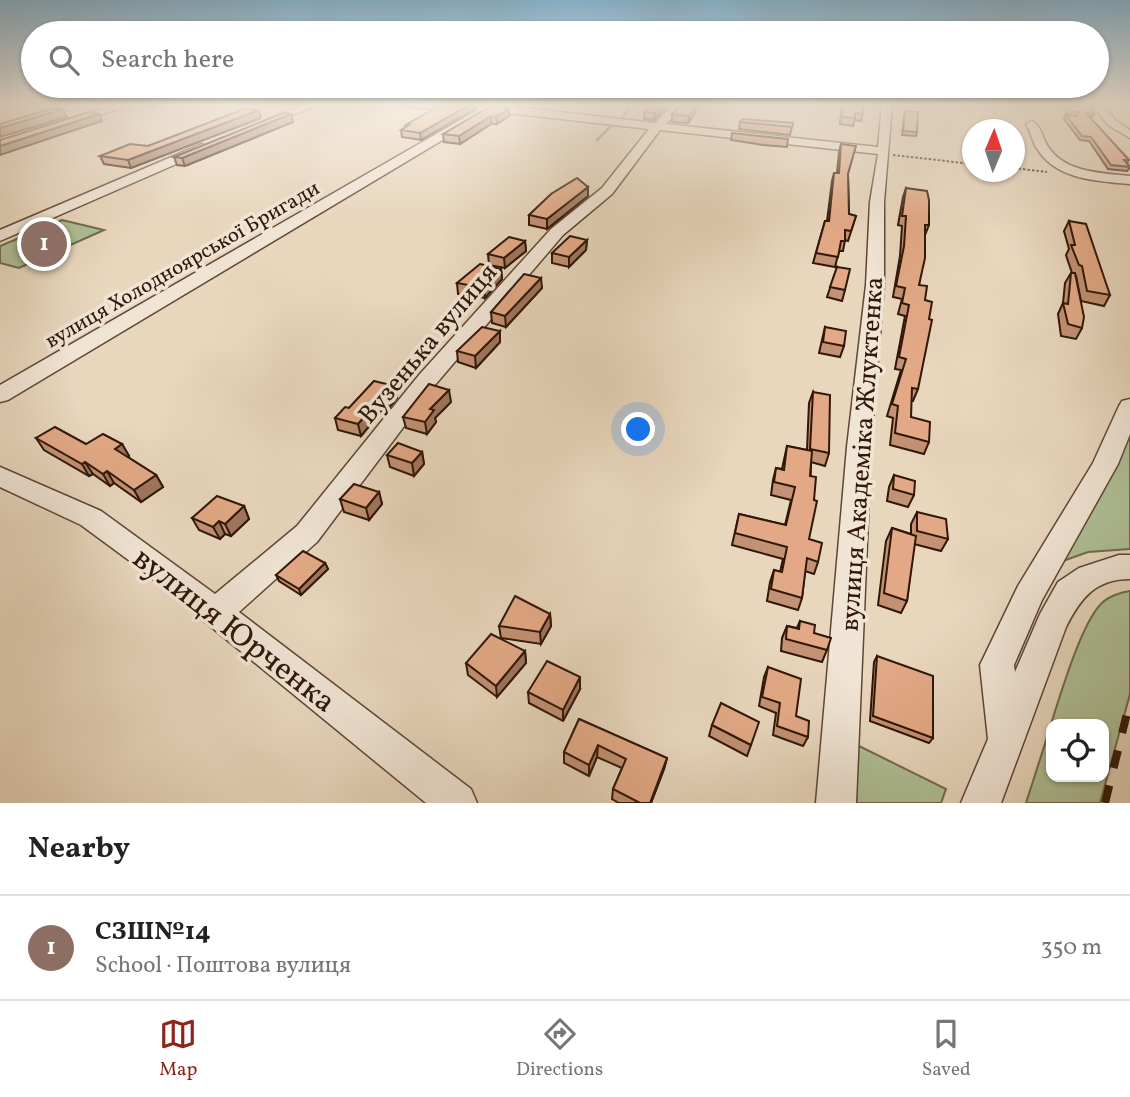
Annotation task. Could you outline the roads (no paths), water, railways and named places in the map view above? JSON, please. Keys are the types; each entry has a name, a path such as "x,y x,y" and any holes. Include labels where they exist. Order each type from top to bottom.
{"street":[{"path":"0,236 72,206 93,193 215,142"},
{"name":"вулиця Холодноярської Бригади","path":"0,395 430,142"},
{"name":"Вузенька вулиця","path":"215,613 307,534 427,380 557,232 607,191 645,142"},
{"path":"796,142 884,153"},
{"name":"вулиця Академіка Жлуктенка","path":"836,803 859,447 875,285 877,202 885,142"},
{"path":"1040,142 1043,150 1079,175 1130,180"},
{"path":"1006,739 997,665 1028,595 1105,464 1130,406"},
{"name":"вулиця Юрченка","path":"0,476 90,518 457,803"},
{"path":"981,803 1051,624 1069,591 1090,576 1119,567 1130,567"}],"railway":[{"path":"1105,803 1130,701"}],"place":[{"name":"СЗШ№14","path":"44,244"}]}
